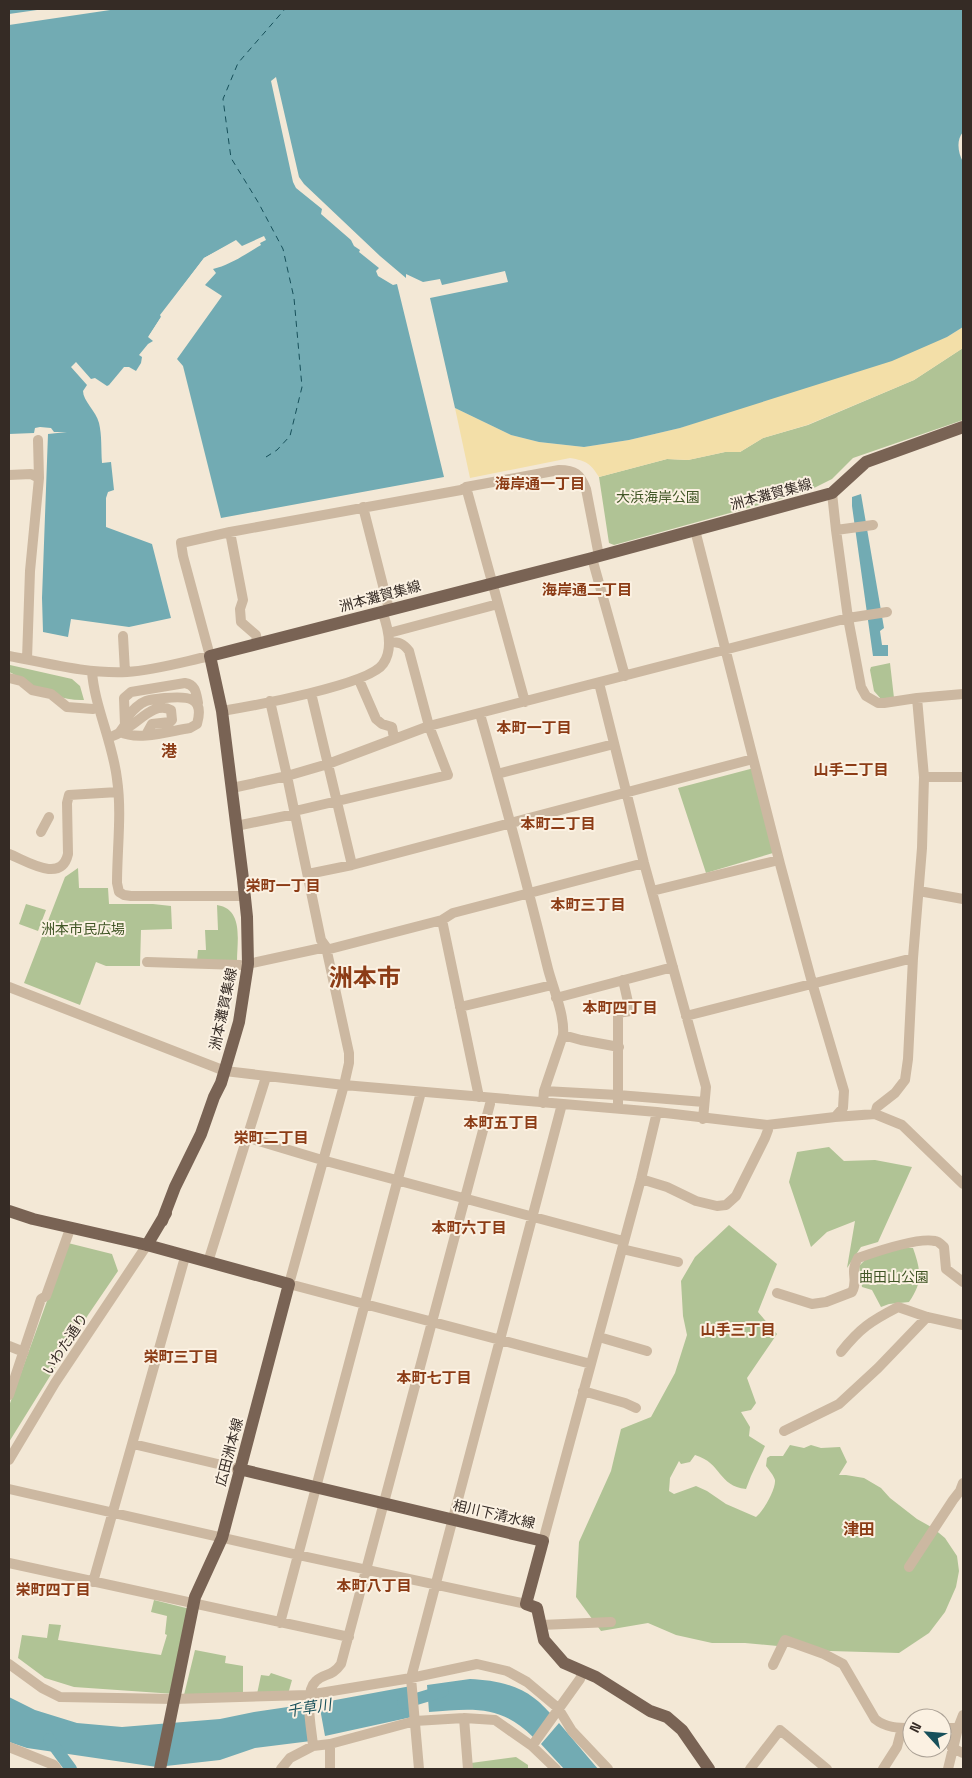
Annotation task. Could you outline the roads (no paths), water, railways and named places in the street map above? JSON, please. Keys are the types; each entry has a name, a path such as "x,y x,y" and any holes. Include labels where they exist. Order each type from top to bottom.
{"main road":[{"name":"洲本灘賀集線","path":"147,1246 162,1221 175,1187 201,1134 223,1077 242,1006 245,896 222,711 210,656 595,557 832,493 866,462 963,427"},
{"path":"9,1211 70,1229 147,1246 289,1284"},
{"name":"広田洲本線","path":"160,1769 193,1604 222,1538 289,1284"},
{"name":"相川下清水線","path":"239,1469 543,1541 526,1604"},
{"path":"526,1604 537,1608 544,1640 564,1663 596,1677 650,1711 667,1717 682,1730 709,1769"}],"street":[{"path":"27,659 30,571 39,478 38,440"},
{"path":"9,656 92,671 124,672 146,670 210,656 181,543 230,532 461,490 466,487 559,470 570,470 577,473 586,489 595,544 595,557 625,676"},
{"path":"9,475 31,474 39,478"},
{"path":"466,487 525,702"},
{"path":"832,493 848,618 860,687 866,696 878,703 963,694"},
{"path":"222,711 359,680 379,669 383,664 386,659 389,637 386,610 363,507"},
{"path":"836,530 872,524"},
{"path":"695,530 779,860 812,984 844,1091 844,1108 836,1116"},
{"path":"230,532 243,600 240,609 241,622 256,635 257,643"},
{"path":"389,637 498,604"},
{"path":"232,788 287,776 328,764 429,726 848,618 887,612"},
{"path":"123,636 124,672"},
{"path":"236,826 448,775 429,726 409,652 404,645 389,637"},
{"path":"92,671 93,682 118,779 118,889 122,894 131,896 245,896"},
{"path":"9,678 21,682 32,690 51,694 67,707 93,708"},
{"path":"359,680 376,719 382,724 392,727 394,738"},
{"path":"186,683 191,684 195,688 199,718 197,724 190,728 146,735 128,736 124,730 124,698 130,692 186,683"},
{"path":"599,683 644,863 706,1087 702,1119"},
{"path":"311,692 352,865"},
{"path":"124,730 128,716 137,706 147,701 188,697 198,703"},
{"path":"875,1114 877,1107 895,1093 905,1080 908,1058 913,958 919,891 924,776 917,698"},
{"path":"270,701 321,940 326,948 349,1053 349,1063 344,1085 289,1284 591,1364"},
{"path":"108,737 115,736 136,723 149,710 167,708 171,710 172,720 170,722 152,724 146,735"},
{"path":"480,714 530,893 564,1027 544,1091 543,1102"},
{"path":"497,774 614,744"},
{"path":"308,874 352,865 753,759"},
{"path":"924,776 963,777"},
{"path":"9,854 47,870 60,868 66,862 68,854 67,803 69,795 118,792"},
{"path":"41,832 49,817"},
{"path":"652,890 779,860"},
{"path":"147,962 244,964 326,948 442,920 453,913 644,863"},
{"path":"919,891 963,899"},
{"path":"442,920 479,1097"},
{"path":"686,1016 913,958"},
{"path":"556,998 673,967"},
{"path":"618,1099 618,1013 630,1011 623,980"},
{"path":"460,1007 552,985"},
{"path":"9,987 223,1077 266,1077 657,1112 702,1119 767,1125 836,1116 875,1114 902,1125 963,1184"},
{"path":"563,1035 619,1047"},
{"path":"208,1262 266,1077"},
{"path":"544,1091 618,1099 704,1102"},
{"path":"280,1623 421,1092"},
{"path":"313,1746 308,1695 317,1680 336,1671 341,1664 490,1104"},
{"path":"419,1769 411,1678 562,1104"},
{"path":"543,1541 641,1179 657,1112"},
{"path":"641,1179 667,1186 696,1201 717,1206 726,1205 736,1196 765,1138 768,1130 767,1125"},
{"path":"246,1138 532,1216 678,1262"},
{"path":"9,1395 41,1299 46,1296 70,1229"},
{"path":"777,1293 812,1304 826,1302 852,1292 855,1287 853,1267 858,1258 894,1246 925,1241 936,1241 944,1247 946,1269 963,1282"},
{"name":"いわた通り","path":"9,1460 55,1384 147,1246"},
{"path":"93,1582 185,1256"},
{"path":"841,1352 854,1335 872,1320 898,1307 928,1317 962,1320"},
{"path":"784,1431 839,1404 878,1368 928,1317"},
{"path":"599,1337 647,1351"},
{"path":"9,1346 24,1352"},
{"path":"583,1392 625,1403 636,1408"},
{"path":"133,1444 239,1469"},
{"path":"909,1567 952,1500 960,1491 963,1483"},
{"path":"9,1489 298,1556 526,1604"},
{"path":"9,1563 349,1637"},
{"path":"541,1625 611,1622"},
{"path":"773,1665 785,1640 824,1654 844,1665 875,1719 889,1727 902,1728"},
{"path":"9,1664 42,1688 60,1696 174,1699 308,1695 411,1678 477,1664 507,1671 527,1682 558,1708 572,1731 608,1769"},
{"path":"532,1746 580,1679 583,1672"},
{"path":"464,1718 468,1769"},
{"path":"281,1769 290,1758 313,1746 330,1744 415,1721 464,1718 495,1720 532,1746 556,1769"},
{"path":"961,1723 952,1748 963,1753"},
{"path":"750,1769 780,1730 827,1769"},
{"path":"883,1769 902,1738"},
{"path":"330,1744 330,1769"},
{"path":"9,1747 54,1765 57,1769"}],"water":[{"path":"9,9 963,9 963,132 959,139 958,147 963,162 963,327 947,337 892,361 680,428 629,440 584,447 539,442 511,435 455,408 430,298 508,282 505,271 442,285 440,279 423,282 406,274 406,278 380,256 304,184 299,177 276,77 271,81 293,182 296,188 322,209 321,214 351,240 354,246 360,250 359,252 379,268 376,271 378,276 393,285 397,284 444,477 221,518 183,366 177,359 222,296 205,285 216,273 213,269 238,259 266,240 264,236 242,246 236,240 204,258 160,315 161,317 148,337 153,341 139,355 142,357 141,363 136,371 129,367 124,367 107,386 95,378 91,379 76,362 71,367 87,385 83,391 99,423 102,463 111,462 114,490 108,492 106,498 106,527 152,544 171,618 129,627 71,619 68,637 43,632 42,598 48,434 67,432 54,432 51,428 40,427 35,428 34,433 9,434"},
{"path":"861,494 884,628 880,631 882,645 888,645 888,656 873,656 852,506 852,497"},
{"path":"470,1679 487,1680 520,1689 551,1714 533,1737 521,1726 509,1719 485,1711 429,1712 427,1685"},
{"path":"411,1686 412,1717 325,1736 319,1703"},
{"path":"9,1697 35,1710 77,1723 122,1727 220,1719 308,1704 311,1741 255,1748 220,1760 157,1767 27,1748 9,1742"},
{"path":"559,1723 598,1769 564,1769 541,1744"}],"waterway":[{"name":"千草川","path":"403,1703 443,1691"},
{"path":"49,1739 71,1769"}],"district":[{"name":"海岸通一丁目","path":"540,484"},
{"name":"海岸通二丁目","path":"587,590"},
{"name":"本町一丁目","path":"534,728"},
{"name":"港","path":"169,751"},
{"name":"山手二丁目","path":"851,770"},
{"name":"本町二丁目","path":"558,824"},
{"name":"栄町一丁目","path":"283,886"},
{"name":"本町三丁目","path":"588,905"},
{"name":"洲本市","path":"365,978"},
{"name":"本町四丁目","path":"620,1008"},
{"name":"本町五丁目","path":"501,1123"},
{"name":"栄町二丁目","path":"271,1138"},
{"name":"本町六丁目","path":"469,1228"},
{"name":"山手三丁目","path":"738,1330"},
{"name":"栄町三丁目","path":"181,1357"},
{"name":"本町七丁目","path":"434,1378"},
{"name":"津田","path":"859,1529"},
{"name":"本町八丁目","path":"374,1586"},
{"name":"栄町四丁目","path":"53,1590"}],"park label":[{"name":"大浜海岸公園","path":"658,497"},
{"name":"洲本市民広場","path":"83,929"},
{"name":"曲田山公園","path":"894,1277"}]}
